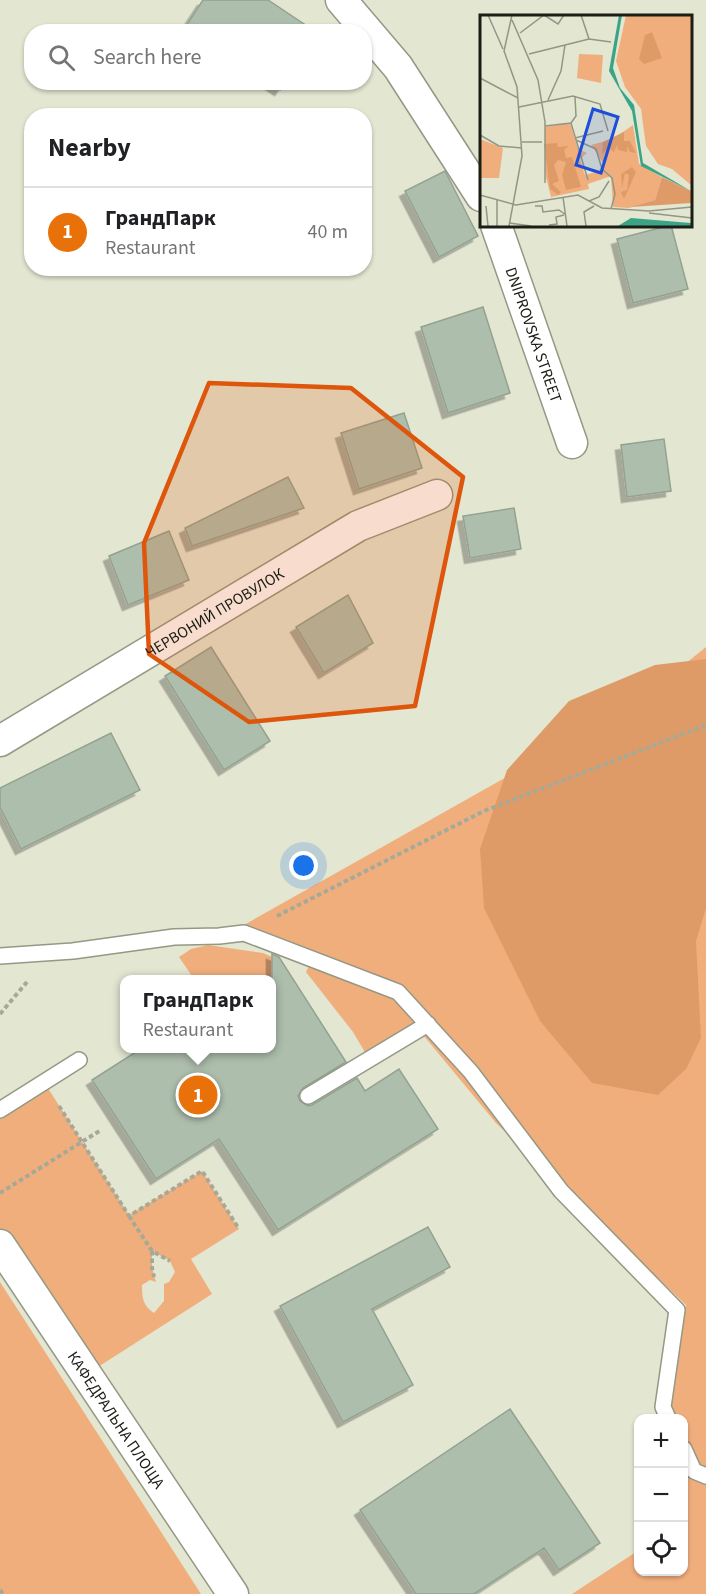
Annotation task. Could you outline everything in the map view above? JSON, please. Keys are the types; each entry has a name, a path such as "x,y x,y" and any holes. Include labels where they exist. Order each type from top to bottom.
{"street":[{"path":"340,0 361,24"},
{"path":"372,37 398,67 480,194"},
{"name":"DNIPROVSKA STREET","path":"495,226 572,443"},
{"name":"ЧЕРВОНИЙ ПРОВУЛОК","path":"0,741 358,526 437,495"},
{"name":"КАФЕДРАЛЬНА ПЛОЩА","path":"0,1245 233,1594"}],"lane":[{"path":"0,956 73,951 174,937 244,933 398,992 471,1072 561,1191 677,1310 663,1407 666,1414"},
{"path":"308,1096 428,1024"},
{"path":"0,1110 79,1060"},
{"path":"688,1458 694,1471 706,1476"}],"path":[{"path":"244,933 484,811 706,725"},
{"path":"44,1082 152,1251 170,1261"},
{"path":"0,1193 101,1130"},
{"path":"129,1215 202,1171 239,1229"},
{"path":"152,1251 154,1277"},
{"path":"0,1590 3,1594"}],"highlighted area":[{"path":"209,383 351,388 463,477 415,706 249,722 149,654 144,543"}],"shaded area":[{"path":"706,647 706,1594 572,1594 634,1553 634,1576 688,1576 688,1414 664,1414 686,1305 496,1123 419,1030 369,1059 353,1032 306,972 309,966 228,934 634,705"},
{"path":"706,659 706,908 696,941 701,1038 686,1069 658,1095 592,1083 540,1021 484,908 480,849 507,770 569,701 655,665"},
{"path":"208,945 263,953 279,960 290,974 276,983 276,975 191,975 179,957 191,949"},
{"path":"44,1082 129,1215 202,1171 239,1229 191,1259 212,1294 87,1374 0,1245 0,1110","holes":["152,1251 170,1261 175,1272 169,1282 164,1284 164,1301 154,1313 145,1304 142,1290 142,1285 150,1280 156,1282 152,1268"]},
{"path":"0,1282 201,1594 0,1594"}],"building":[{"path":"203,0 268,0 304,24 187,24"},
{"path":"445,171 478,236 439,257 405,191"},
{"path":"671,226 688,289 633,303 617,239"},
{"path":"483,307 510,393 448,413 421,327"},
{"path":"404,413 422,468 359,489 341,433"},
{"path":"664,439 671,491 627,497 621,445"},
{"path":"288,477 304,508 192,546 185,528"},
{"path":"514,508 521,549 470,558 463,516"},
{"path":"169,531 189,580 128,605 109,556"},
{"path":"348,595 373,643 324,673 296,627"},
{"path":"211,647 270,741 224,770 165,676"},
{"path":"111,733 140,790 21,849 0,807 0,788"},
{"path":"272,954 279,957 346,1062 303,1088 298,1096 300,1101 308,1106 312,1105 357,1078 365,1091 399,1069 438,1129 278,1230 219,1139 156,1179 92,1080 134,1053 276,1053 276,975 272,975"},
{"path":"428,1227 450,1267 372,1309 413,1385 343,1422 280,1306"},
{"path":"510,1409 600,1543 559,1570 544,1548 474,1594 416,1594 360,1510"}],"place":[{"name":"ГрандПарк","path":"198,1095"}]}
